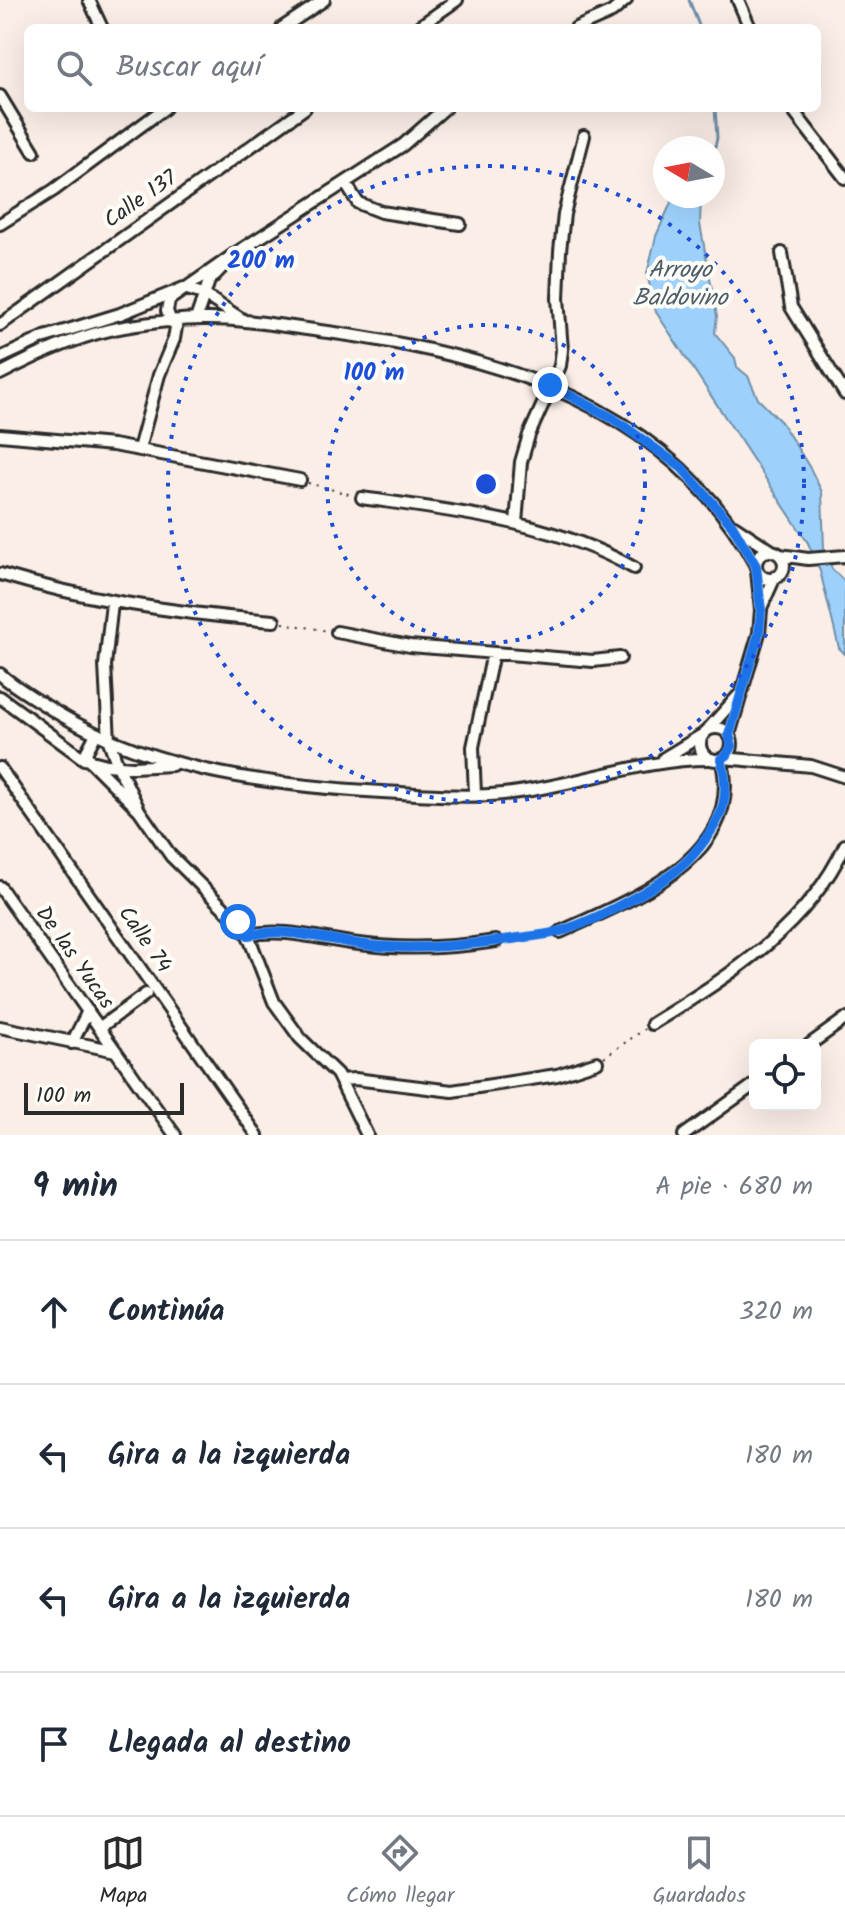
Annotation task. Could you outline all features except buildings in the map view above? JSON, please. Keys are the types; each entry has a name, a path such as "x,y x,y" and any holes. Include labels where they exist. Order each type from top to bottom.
{"street":[{"path":"89,0 100,24"},
{"path":"288,24 324,0"},
{"path":"423,24 457,0"},
{"path":"585,24 612,12 626,0"},
{"path":"738,0 748,24"},
{"path":"0,96 34,152"},
{"path":"0,224 17,216 109,152 160,112"},
{"name":"Calle 137","path":"0,325 299,112"},
{"path":"139,449 154,390 174,339 174,321 167,311 169,300 279,224 346,184 415,136 441,112"},
{"path":"794,112 845,178"},
{"path":"516,523 521,462 560,366 562,350 558,298 564,214 584,136"},
{"path":"346,184 358,203 381,212 460,224"},
{"path":"196,319 209,281 236,253"},
{"path":"782,253 791,307 845,394"},
{"path":"0,358 45,337 120,314 184,288 203,294 245,321"},
{"path":"0,374 26,360 91,335 121,327 196,319 245,321 353,335 435,351 550,385 583,400 649,442 682,468 732,525 756,569 764,577 778,576 808,559"},
{"path":"0,435 139,449 300,480"},
{"path":"362,498 516,523 606,552 634,568"},
{"path":"732,525 776,553 784,566 761,610"},
{"path":"719,759 730,751 730,738 759,633 758,556 776,553 808,559 841,557"},
{"path":"0,574 112,603 186,614 274,621"},
{"path":"112,603 105,665 109,741 139,810 171,856 248,935 274,1002 287,1023 340,1080 367,1135"},
{"path":"337,632 410,646 593,661 620,658"},
{"path":"475,794 473,747 493,653"},
{"path":"0,674 57,713 109,741 178,765 323,789 420,794 518,791 682,759 770,761 811,766 845,777"},
{"path":"652,763 687,747 742,691"},
{"path":"0,697 84,759 118,766 178,765"},
{"path":"705,732 722,729 750,754 770,761"},
{"path":"560,932 635,897 681,868 708,838 723,810 727,780 719,759 701,749 705,732"},
{"path":"96,734 86,753 90,761 139,810"},
{"name":"Calle 74","path":"0,768 257,1135"},
{"path":"652,1024 718,982 773,940 814,899 845,845"},
{"name":"De las Yucas","path":"0,887 175,1135"},
{"path":"248,935 282,931 399,948 454,947 496,941"},
{"path":"99,1028 146,994"},
{"path":"72,1043 88,1011"},
{"path":"817,1039 845,1019"},
{"path":"0,1027 116,1051"},
{"path":"340,1080 355,1079 452,1091 557,1075 597,1062"},
{"path":"684,1135 749,1088"}],"path":[{"path":"300,480 362,498"},
{"path":"274,621 337,632"},
{"path":"496,941 560,932"},
{"path":"597,1062 652,1024"}],"water":[{"name":"Arroyo Baldovino","path":"669,208 701,208 700,224 717,316 715,333 735,358 737,367 748,376 758,399 781,422 822,492 824,548 832,569 845,582 845,654 839,648 820,571 808,543 656,312 647,274 656,236"}],"waterway":[{"name":"Arroyo Baldovino","path":"689,0 698,24"},
{"name":"Arroyo Baldovino","path":"715,112 717,136"}],"route":[{"path":"238,922 248,935 282,931 399,948 454,947 560,932 635,897 681,868 708,838 723,810 727,780 721,759 732,746 729,735 759,633 761,610 756,566 732,525 682,468 614,419 550,385"}]}
